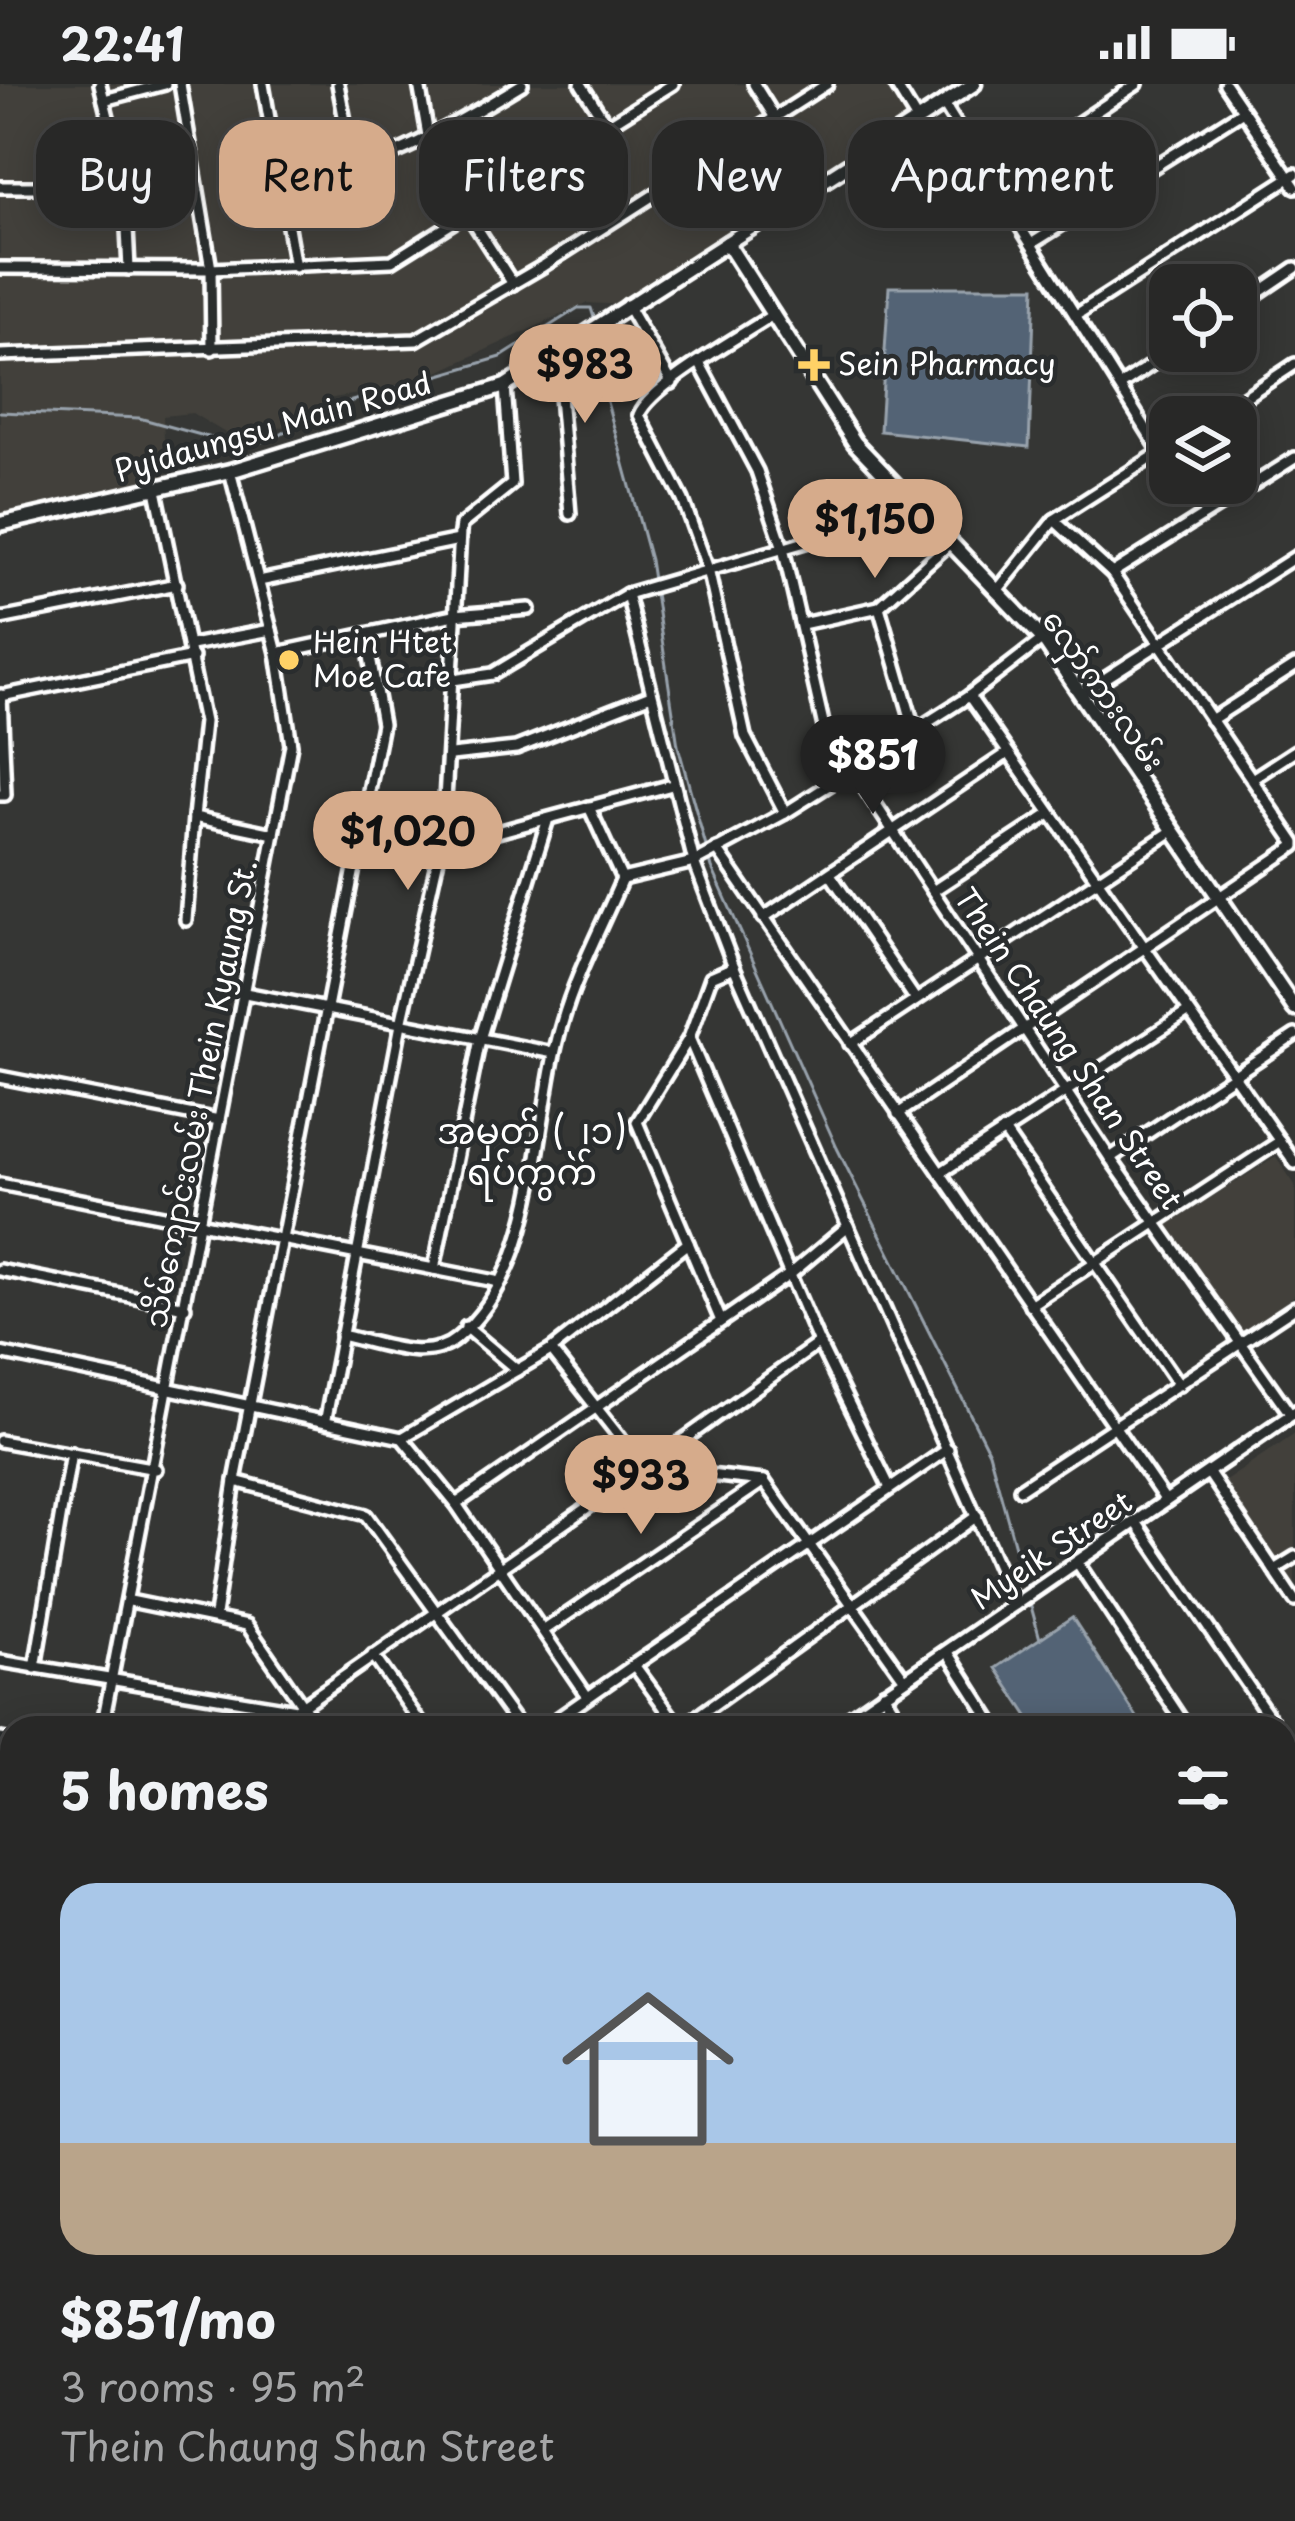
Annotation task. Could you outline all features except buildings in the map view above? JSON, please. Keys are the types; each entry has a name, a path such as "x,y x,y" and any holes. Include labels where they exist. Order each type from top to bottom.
{"main road":[{"name":"Pyidaungsu Main Road","path":"917,120 974,84"},
{"name":"Pyidaungsu Main Road","path":"0,524 230,471 505,386 750,228"},
{"name":"လှော်ကားလမ်း","path":"727,243 855,442 1043,639 1295,1009"}],"street":[{"path":"100,84 109,120"},
{"path":"104,100 165,84"},
{"path":"180,84 211,269 212,349"},
{"path":"263,84 270,120"},
{"path":"338,84 345,120"},
{"path":"419,84 425,120"},
{"path":"463,120 522,84"},
{"path":"581,84 604,120"},
{"path":"754,84 777,120"},
{"path":"0,355 416,340 513,284 827,84"},
{"path":"895,84 917,120"},
{"path":"1083,120 1137,84"},
{"path":"1076,315 1293,180 1225,84"},
{"path":"615,120 669,85"},
{"path":"944,104 954,120"},
{"path":"1031,244 1244,112"},
{"path":"0,188 36,188"},
{"path":"126,228 128,269"},
{"path":"289,228 295,267"},
{"path":"0,268 295,267 401,258 447,228"},
{"path":"477,228 513,284"},
{"path":"1021,228 1149,427"},
{"path":"1257,294 1295,268"},
{"path":"627,305 672,383"},
{"path":"774,314 672,383 639,415 683,500 708,569 745,736 785,813"},
{"path":"543,360 559,384 570,514"},
{"name":"Thein Chaung Shan Street","path":"700,364 757,471 783,548 824,727 1110,1157 1293,1414"},
{"path":"1247,396 1295,364"},
{"path":"1120,386 1149,366"},
{"path":"326,1418 401,1024 443,836 461,525 512,484 505,386"},
{"path":"1112,573 1295,458"},
{"path":"996,592 1054,520 1149,460"},
{"name":"သိမ်ကျောင်းလမ်း Thein Kyaung St.","path":"105,1716 156,1469 291,745 272,630 230,471"},
{"path":"453,680 493,674 631,593 843,531 899,489"},
{"path":"156,490 204,722 186,920"},
{"path":"898,1114 1295,844 1112,573 1054,520"},
{"path":"259,581 459,540"},
{"path":"802,624 879,607 950,543"},
{"path":"1081,694 1295,556"},
{"path":"0,619 177,584"},
{"path":"631,593 672,785 734,967 1016,1605"},
{"path":"879,607 915,731"},
{"path":"277,653 454,614 529,609"},
{"path":"0,795 5,795 0,693 272,630"},
{"path":"214,1615 235,1481 382,724 366,634"},
{"path":"622,879 698,860 785,813 969,696 1043,639"},
{"path":"1211,720 1295,666"},
{"path":"451,755 516,748 651,695"},
{"path":"969,696 1295,1163"},
{"path":"1252,779 1295,752"},
{"path":"764,918 1008,753"},
{"path":"361,833 479,837 672,785"},
{"path":"341,1335 425,1352 454,1342 500,1282 520,1233 563,1018 622,879 589,807"},
{"path":"933,891 1050,814"},
{"path":"194,817 274,834"},
{"path":"434,1269 480,1039 547,822"},
{"path":"850,1044 1172,831"},
{"path":"715,850 1166,1502"},
{"path":"830,874 916,1000"},
{"path":"721,1321 637,1123 689,1038 711,977 734,967"},
{"path":"244,993 554,1053"},
{"path":"940,1174 1188,1012"},
{"path":"1110,1157 1295,1035"},
{"path":"689,1038 793,1272 819,1343 890,1488"},
{"path":"0,1077 219,1120"},
{"path":"1004,1131 1179,1385"},
{"path":"1030,1305 1280,1141"},
{"path":"0,1184 500,1282"},
{"path":"456,1504 793,1272 848,1226"},
{"path":"402,1438 551,1350 688,1243"},
{"path":"0,1270 185,1306"},
{"path":"1020,1489 1295,1307"},
{"path":"466,1327 517,1370"},
{"path":"0,1661 287,1711 303,1707 819,1343"},
{"path":"551,1350 644,1468 764,1481"},
{"path":"0,1353 326,1418 402,1438 456,1504 587,1696"},
{"name":"Myeik Street","path":"852,1716 1293,1414"},
{"path":"0,1441 156,1469"},
{"path":"560,1716 948,1449"},
{"path":"34,1668 71,1453"},
{"path":"1208,1472 1295,1601"},
{"path":"235,1481 365,1515 512,1716"},
{"path":"764,1481 904,1678"},
{"path":"543,1631 764,1481"},
{"path":"697,1716 977,1516"},
{"path":"1136,1522 1269,1716"},
{"path":"1274,1570 1295,1557"},
{"path":"1077,1562 1179,1716"},
{"path":"130,1600 236,1619 256,1634 309,1716"},
{"path":"947,1652 988,1716"},
{"path":"373,1654 416,1716"},
{"path":"634,1665 671,1716"},
{"path":"883,1694 897,1716"}],"shaded area":[{"path":"0,84 895,84 917,120 848,120 848,164 824,179 824,120 652,120 652,228 748,228 627,305 586,303 443,370 377,391 327,399 304,420 260,434 227,434 192,413 163,416 166,487 0,524"},
{"path":"1276,1157 1295,1185 1295,1295 1242,1333 1165,1226"},
{"path":"1295,1434 1295,1587 1224,1482"}],"water":[{"path":"889,287 1035,287 1029,447 880,431"},
{"path":"1072,1617 1136,1716 1028,1716 996,1668"}],"waterway":[{"path":"0,412 139,418 241,446 274,439 318,411 501,357 578,308 591,308 595,321"},
{"path":"598,330 604,391 650,560 678,746 712,868 837,1148 989,1452 1027,1590"},
{"path":"1029,1599 1040,1639"}],"place":[{"name":"Sein Pharmacy","path":"814,365"},
{"name":"Hein Htet Moe Cafe","path":"289,660"}],"district":[{"name":"အမှတ် (၂၁) ရပ်ကွက်","path":"532,1152"}]}
